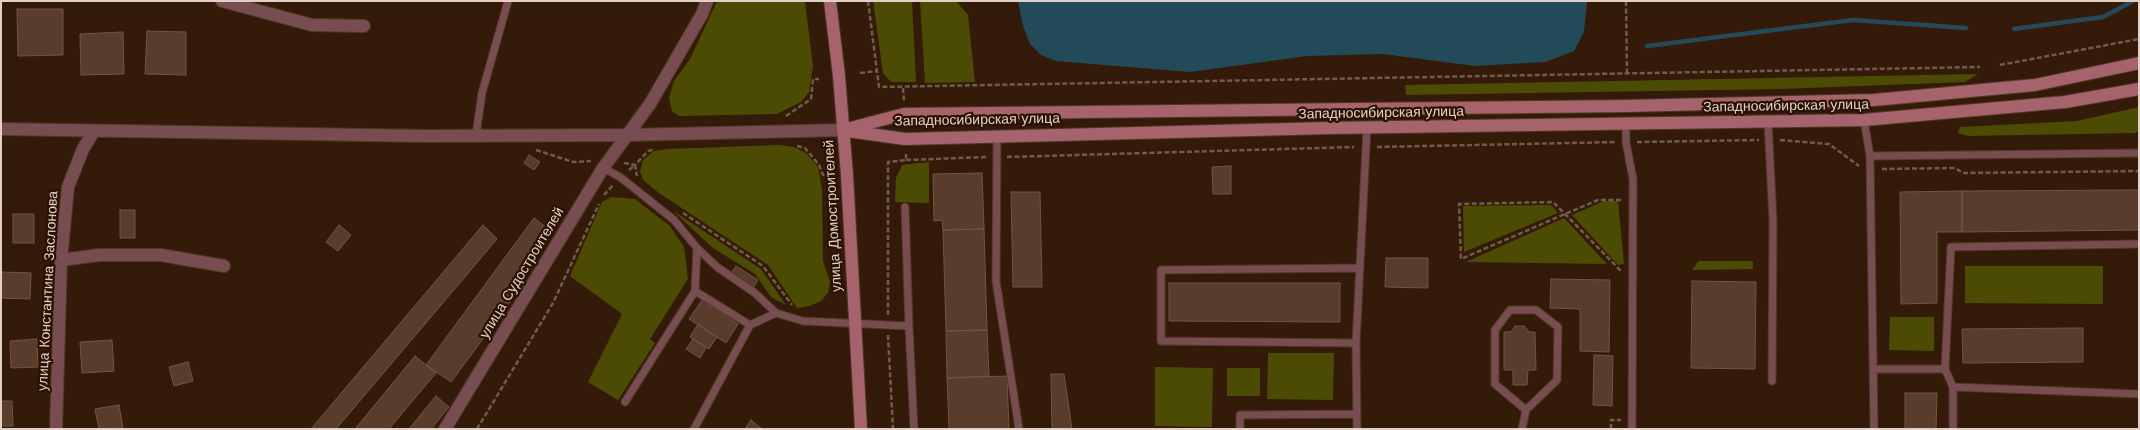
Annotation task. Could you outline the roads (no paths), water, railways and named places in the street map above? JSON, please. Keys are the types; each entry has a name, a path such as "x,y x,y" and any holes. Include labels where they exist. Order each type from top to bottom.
{"main road":[{"name":"улица Домостроителей","path":"830,1 844,130 861,429"},
{"name":"Западносибирская улица","path":"844,130 904,114 1637,106 1874,100 2035,85 2139,63"},
{"name":"Западносибирская улица","path":"844,130 905,139 1367,128 1864,120 2065,102 2139,89"}],"street":[{"path":"222,1 312,25 364,26"},
{"name":"улица Судостроителей","path":"445,429 603,168 650,104 702,14 707,1"},
{"path":"1,129 476,135 627,135 844,130"},
{"name":"улица Константина Заслонова","path":"56,429 62,260 68,187 83,149 94,130"},
{"path":"62,260 99,255 161,254 224,266"}],"lane":[{"path":"476,135 482,93 508,1"},
{"path":"1864,120 1870,156 1874,429"},
{"path":"1768,122 1773,221 1772,382"},
{"path":"1626,124 1626,142 1633,179 1632,429"},
{"path":"1357,429 1356,343 1367,128"},
{"path":"998,136 996,281 1019,429"},
{"path":"1870,156 2139,153"},
{"path":"603,168 620,178 674,220 717,267 755,293 776,313 803,321 908,326"},
{"path":"905,207 908,326 914,429"},
{"path":"1953,429 1953,387 1945,369 1950,247 2139,244"},
{"path":"625,402 695,291 698,248"},
{"path":"1356,343 1161,341 1161,270 1360,268"},
{"path":"695,291 750,325"},
{"path":"1522,429 1526,410 1557,380 1558,327 1536,310 1510,310 1495,330 1495,384 1526,410"},
{"path":"694,429 750,325 776,313"},
{"path":"1874,369 1945,369"},
{"path":"1953,387 2139,394"},
{"path":"1240,429 1240,415 1356,414"}],"water":[{"path":"1018,1 1587,1 1584,32 1574,51 1545,62 1475,66 1383,54 1307,56 1190,72 1056,61 1041,55 1030,44 1023,26"}],"waterway":[{"path":"2014,29 2103,17 2133,1"},
{"path":"1647,46 1853,20 1966,28"}]}
